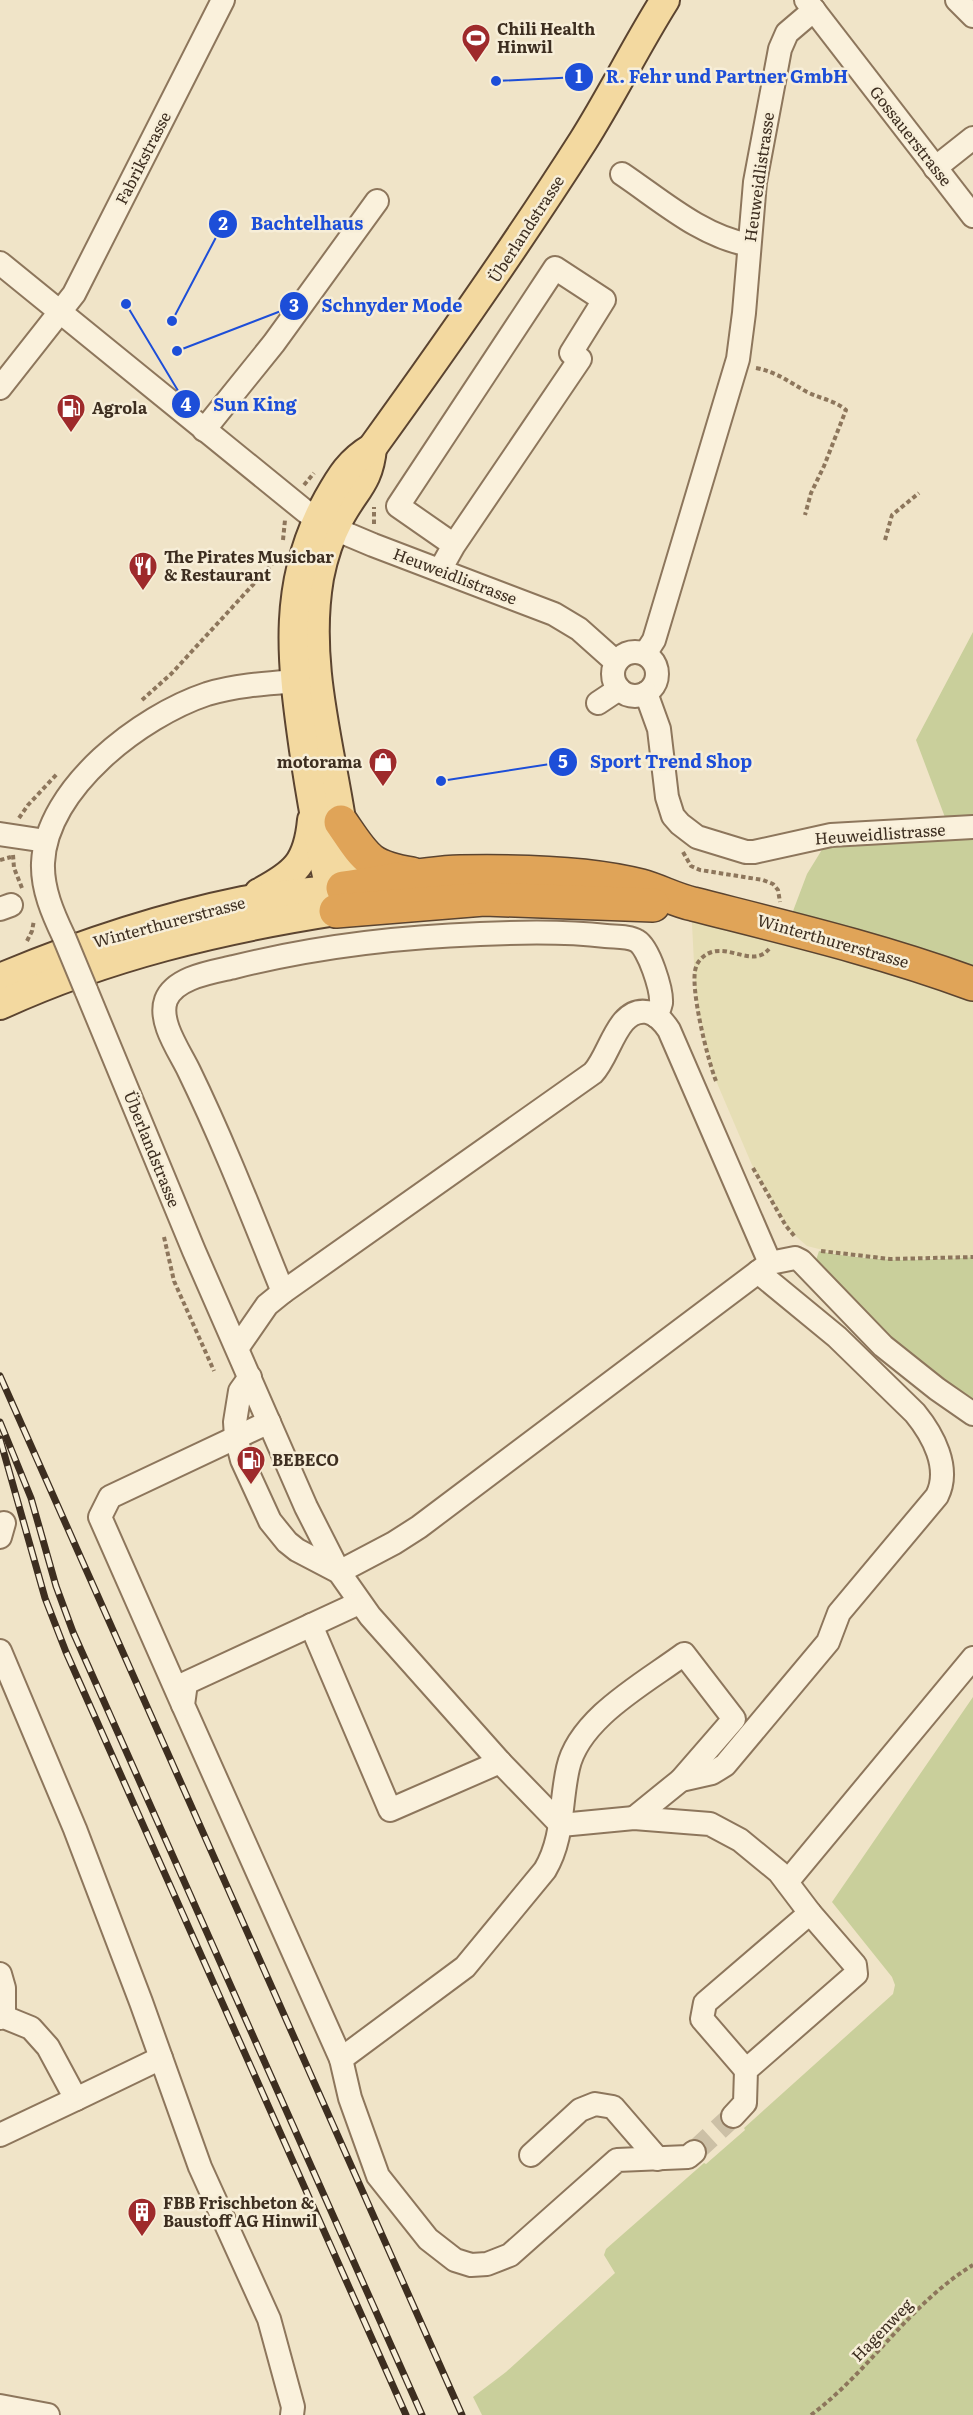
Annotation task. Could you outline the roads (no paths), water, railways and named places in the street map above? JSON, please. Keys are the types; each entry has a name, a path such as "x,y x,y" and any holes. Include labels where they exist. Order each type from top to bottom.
{"highway":[{"path":"327,817 374,864 391,871 420,875 487,872 573,877 642,887 691,904"},
{"path":"336,896 420,875"},
{"path":"336,896 566,901 635,906 691,904"},
{"name":"Winterthurerstrasse","path":"691,904 830,938 973,984"}],"main road":[{"name":"Überlandstrasse","path":"336,896 346,855 327,817 331,771 292,628 295,591 304,554 367,475 372,448 465,320 518,242 585,139 665,0"},
{"path":"246,900 283,880 297,869 327,817"},
{"name":"Winterthurerstrasse","path":"0,978 93,942 144,926 246,900 336,896"},
{"name":"Winterthurerstrasse","path":"0,1005 67,977 164,945 233,928 336,896"}],"street":[{"name":"Fabrikstrasse","path":"0,388 74,294 223,0"},
{"path":"957,0 973,16"},
{"name":"Heuweidlistrasse","path":"645,654 654,640 736,366 744,313 759,155 780,49 787,33 810,5"},
{"name":"Gossauerstrasse","path":"810,5 973,216"},
{"path":"935,168 973,138"},
{"path":"622,174 707,231 724,239 749,245"},
{"path":"204,430 274,343 377,201"},
{"name":"Heuweidlistrasse","path":"0,263 304,511 326,524 554,614 579,629 616,662"},
{"path":"440,570 454,545 580,359 571,353 604,300 555,268 398,506 454,545"},
{"path":"632,651 645,654 651,658 657,673 656,681 646,693 632,696 619,689 613,676 616,662 632,651"},
{"path":"0,834 46,841 56,813 65,799 109,753 147,723 180,705 209,694 255,685 306,680"},
{"path":"598,703 619,689"},
{"name":"Heuweidlistrasse","path":"646,693 660,736 669,805 680,824 697,837 746,852 831,835 973,827"},
{"name":"Überlandstrasse","path":"46,841 43,862 44,883 63,937 219,1307 310,1515 339,1572 359,1603 500,1762 561,1825"},
{"path":"283,1292 213,1120 166,1024 166,1001 171,992 181,984 254,962 370,941 511,933 594,935 630,939 644,947 661,995 661,1004 656,1016"},
{"path":"238,1347 267,1305 283,1292 593,1073 602,1063 625,1019 641,1012 656,1016 669,1030 764,1268 915,1413 937,1450 942,1469 942,1484 937,1496 839,1613 828,1642 725,1765 716,1771 681,1780"},
{"path":"250,1377 240,1391 235,1422 236,1437 242,1460 264,1511 279,1533 297,1550 339,1572 419,1527 764,1268 793,1258 801,1261 883,1346 973,1414"},
{"path":"269,1422 110,1497 100,1517 340,2059 350,2098 378,2176 429,2239 454,2260 471,2265 487,2264 510,2254 617,2160 688,2157 694,2151"},
{"path":"183,1705 186,1683 359,1603"},
{"path":"311,1625 390,1810 500,1762"},
{"path":"340,2059 465,1967 545,1870 557,1847 568,1770 572,1754 579,1741 592,1725 684,1654 734,1719 681,1780 634,1818"},
{"path":"787,1882 973,1658"},
{"path":"1,1659 75,1829 200,2167 269,2319 293,2407 292,2415"},
{"path":"561,1825 634,1818 710,1824 720,1827 740,1840 787,1882 810,1913 855,1965 857,1972 746,2070"},
{"path":"733,2116 745,2103 746,2070 702,2019 705,2003 810,1913"},
{"path":"0,1974 4,1988 2,2018 31,2028 48,2047 76,2099"},
{"path":"0,2135 161,2058"},
{"path":"531,2155 580,2110 595,2104 612,2107 658,2159"},
{"path":"8,2409 48,2415"}],"tunnel":[{"path":"694,2152 733,2116"}],"railway":[{"path":"0,1376 462,2415"},
{"path":"0,1422 31,1498 56,1586 73,1632 422,2415"},
{"path":"0,1439 45,1598 66,1652 406,2415"}],"place":[{"name":"Chili Health Hinwil","path":"476,64"},
{"name":"R. Fehr und Partner GmbH","path":"496,81"},
{"name":"Sun King","path":"126,304"},
{"name":"Bachtelhaus","path":"172,321"},
{"name":"Schnyder Mode","path":"177,351"},
{"name":"Agrola","path":"71,434"},
{"name":"The Pirates Musicbar & Restaurant","path":"143,592"},
{"name":"Sport Trend Shop","path":"441,781"},
{"name":"motorama","path":"383,788"},
{"name":"BEBECO","path":"251,1486"},
{"name":"FBB Frischbeton & Baustoff AG Hinwil","path":"142,2238"}]}
